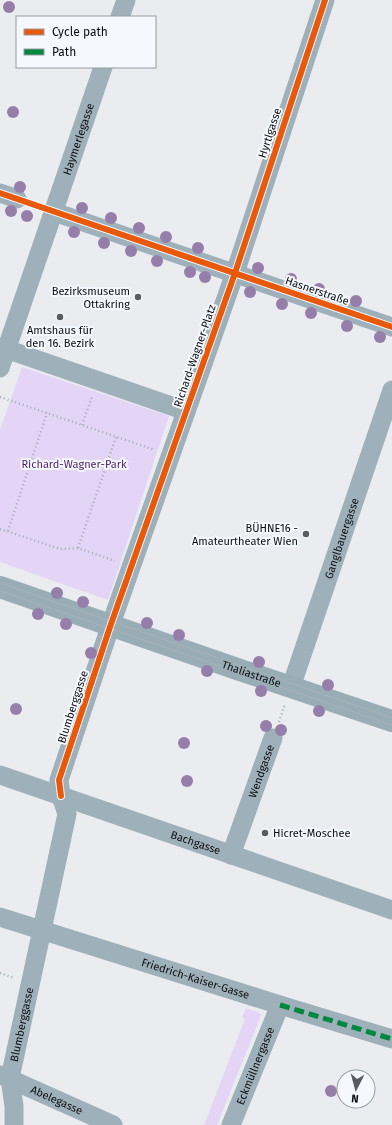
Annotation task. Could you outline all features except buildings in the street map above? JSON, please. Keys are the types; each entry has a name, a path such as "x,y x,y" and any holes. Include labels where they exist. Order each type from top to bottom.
{"main road":[{"path":"0,587 110,624"},
{"name":"Thaliastraße","path":"110,624 392,721"}],"street":[{"path":"120,16 126,0"},
{"name":"Hyrtlgasse","path":"234,273 325,0"},
{"name":"Haymerlegasse","path":"54,212 103,68"},
{"path":"0,368 54,212 234,273"},
{"name":"Hasnerstraße","path":"234,273 392,327"},
{"name":"Richard-Wagner-Platz","path":"110,624 234,273"},
{"name":"Richard-Wagner-Platz","path":"6,349 186,411"},
{"name":"Ganglbauergasse","path":"291,687 392,390"},
{"name":"Blumberggasse","path":"14,1125 14,1106 5,1077 43,930 67,814 61,796 59,780 110,624"},
{"name":"Wendgasse","path":"231,855 273,738"},
{"name":"Bachgasse","path":"0,775 392,910"},
{"name":"Friedrich-Kaiser-Gasse","path":"0,917 392,1039"},
{"name":"Eckmüllnergasse","path":"230,1125 280,1005"},
{"name":"Abelegasse","path":"5,1077 113,1125"}],"path":[{"path":"82,425 98,380"},
{"path":"0,397 170,456"},
{"path":"8,531 47,413"},
{"path":"78,548 116,437"},
{"path":"0,528 60,549 78,548 131,566"}],"green space":[{"name":"Richard-Wagner-Park","path":"22,367 169,416 108,600 0,562 0,430"},
{"path":"246,1008 260,1013 261,1016 217,1125 204,1125 245,1019 242,1017"}],"tram line":[{"path":"0,583 392,718"},
{"path":"0,591 392,725"}],"marked path":[{"path":"280,1005 392,1039"}],"cycle path":[{"path":"61,796 59,780 111,624 235,273 325,0"},
{"path":"0,193 392,327"}],"place":[{"name":"Bezirksmuseum Ottakring","path":"138,297"},
{"name":"Amtshaus für den 16. Bezirk","path":"60,317"},
{"name":"BÜHNE16 - Amateurtheater Wien","path":"306,534"},
{"name":"Hicret-Moschee","path":"265,833"}]}
